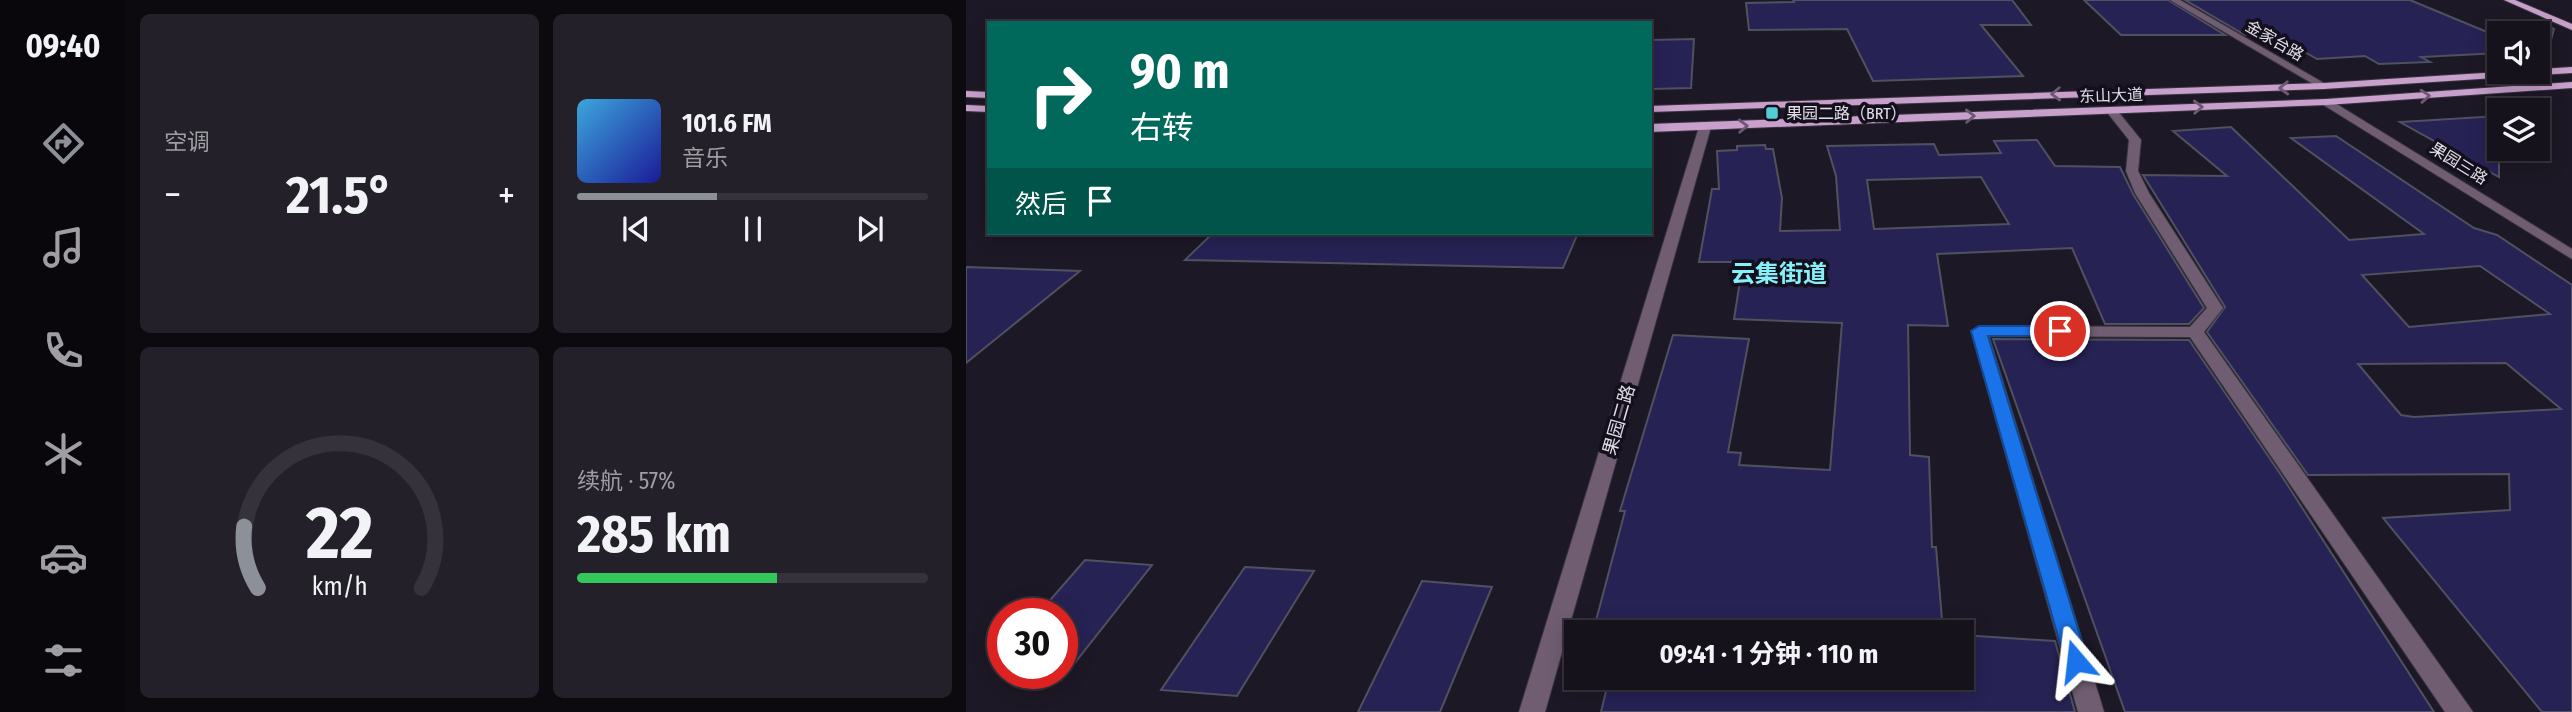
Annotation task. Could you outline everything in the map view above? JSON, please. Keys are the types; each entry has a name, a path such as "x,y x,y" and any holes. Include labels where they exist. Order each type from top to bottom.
{"main road":[{"path":"2508,0 2572,27"},
{"path":"2523,0 2572,21"},
{"name":"东山大道","path":"1652,109 2324,86 2572,69"},
{"name":"东山大道","path":"1652,128 2326,102 2572,86"},
{"path":"966,94 987,95"},
{"path":"966,108 987,109"}],"street":[{"name":"金家台路","path":"2175,0 2324,86"},
{"name":"果园三路","path":"2326,102 2572,255"},
{"path":"2091,712 1979,331 2195,331 2216,308 2142,193 2132,171 2135,140 2112,111"},
{"name":"果园二路","path":"1532,712 1705,127"},
{"path":"2195,331 2460,712"}],"building":[{"path":"1793,0 2012,0 2031,25 1981,25 2023,76 1873,81 1847,29 1749,30 1746,3 1794,2"},
{"path":"2084,0 2168,0 2225,35 2121,35"},
{"path":"2185,0 2410,0 2487,32 2487,54 2421,57 2430,62 2379,64 2365,56 2317,59 2282,39 2271,40 2260,34 2245,35"},
{"path":"2550,27 2554,29 2550,44"},
{"path":"1694,39 1691,88 1652,89 1652,40"},
{"path":"2487,117 2487,161 2499,161 2499,177 2400,122"},
{"path":"2231,127 2349,240 2424,234 2291,138 2336,136 2474,228 2497,235 2572,285 2572,712 2542,712 2383,518 2510,510 2509,474 2308,475 2207,332 2225,307 2143,175 2227,176 2173,131","holes":["2480,266 2550,314 2409,327 2362,275","2506,363 2561,409 2414,417 2401,415 2358,364"]},
{"path":"2037,140 2055,166 2120,167 2133,194 2204,308 2189,324 2105,324 2072,248 1937,254 1948,326 1908,325 1910,455 1929,457 1932,547 1936,547 1942,620 1596,620 1625,511 1620,511 1673,335 1749,339 1728,452 1741,453 1739,465 1830,470 1842,323 1734,319 1743,262 1699,262 1712,189 1719,189 1717,151 1737,150 1737,146 1765,145 1766,149 1773,149 1782,198 1780,231 1840,230 1836,176 1827,146 1934,144 1939,155 2001,153 1994,141","holes":["1981,177 2009,224 1874,229 1867,180"]},
{"path":"1211,235 1577,235 1563,268 1185,260"},
{"path":"966,267 1080,271 966,363"},
{"path":"1993,339 2189,340 2281,475 2434,712 2125,712"},
{"path":"1085,560 1152,565 1078,659 1078,598 1052,598"},
{"path":"1245,567 1314,571 1237,696 1161,690"},
{"path":"1422,581 1492,587 1440,712 1358,712"},
{"path":"1974,636 2055,641 2075,712 1601,712 1606,690 1974,690"}],"place":[{"name":"果园二路（BRT）","path":"1772,113"}],"district":[{"name":"云集街道","path":"1779,274"}],"route":[{"path":"2060,331 1979,331 2076,661"}]}
